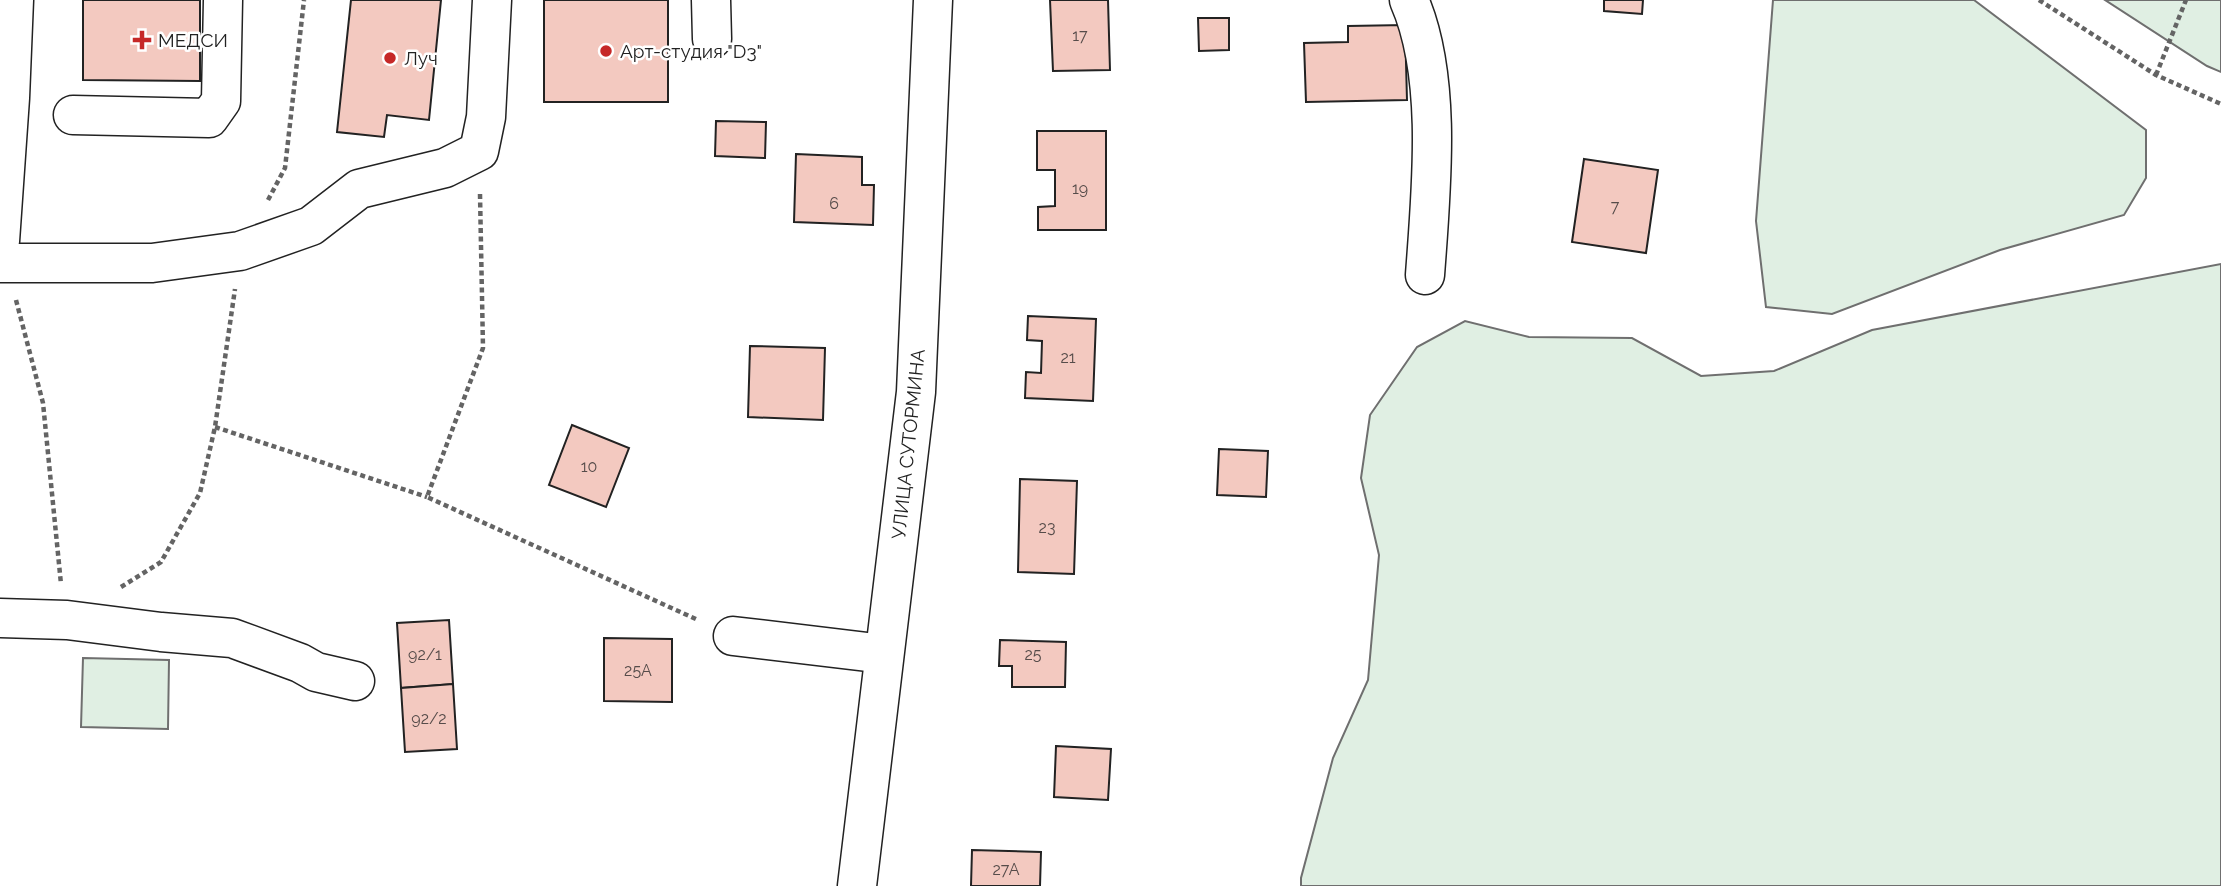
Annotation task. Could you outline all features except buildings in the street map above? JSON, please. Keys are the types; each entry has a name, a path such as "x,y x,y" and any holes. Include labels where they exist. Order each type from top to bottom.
{"street":[{"path":"14,0 2,255 152,263 240,251 311,226 359,189 445,168 479,151 486,117 492,0"},
{"path":"72,115 209,118 221,101 223,0"},
{"path":"710,0 712,39"},
{"name":"УЛИЦА СУТОРМИНА","path":"857,886 916,392 933,0"},
{"path":"1409,0 1419,23 1430,84 1431,195 1425,275"},
{"path":"0,618 67,620 232,638 300,663 316,672 355,681"},
{"path":"733,636 884,654"}],"path":[{"path":"2,255 43,404 67,620 161,562 200,493 215,427 240,251 285,168 304,0"},
{"path":"2039,0 2155,75 2221,104"},
{"path":"2155,75 2186,0"},
{"path":"427,496 483,348 479,151"},
{"path":"215,427 427,496 733,636"}],"green space":[{"path":"1773,0 1974,0 2146,130 2146,178 2124,215 2000,250 1832,314 1766,307 1756,221"},
{"path":"2105,0 2221,0 2221,72 2207,66"},
{"path":"2221,264 2221,886 1301,886 1333,758 1368,680 1379,555 1361,478 1370,415 1417,347 1465,321 1529,337 1632,338 1701,376 1774,371 1872,330"},
{"path":"83,658 169,660 168,729 81,727"}],"place":[{"name":"МЕДСИ","path":"142,40"},
{"name":"Арт-студия \"D3\"","path":"606,51"},
{"name":"Луч","path":"390,58"}]}
